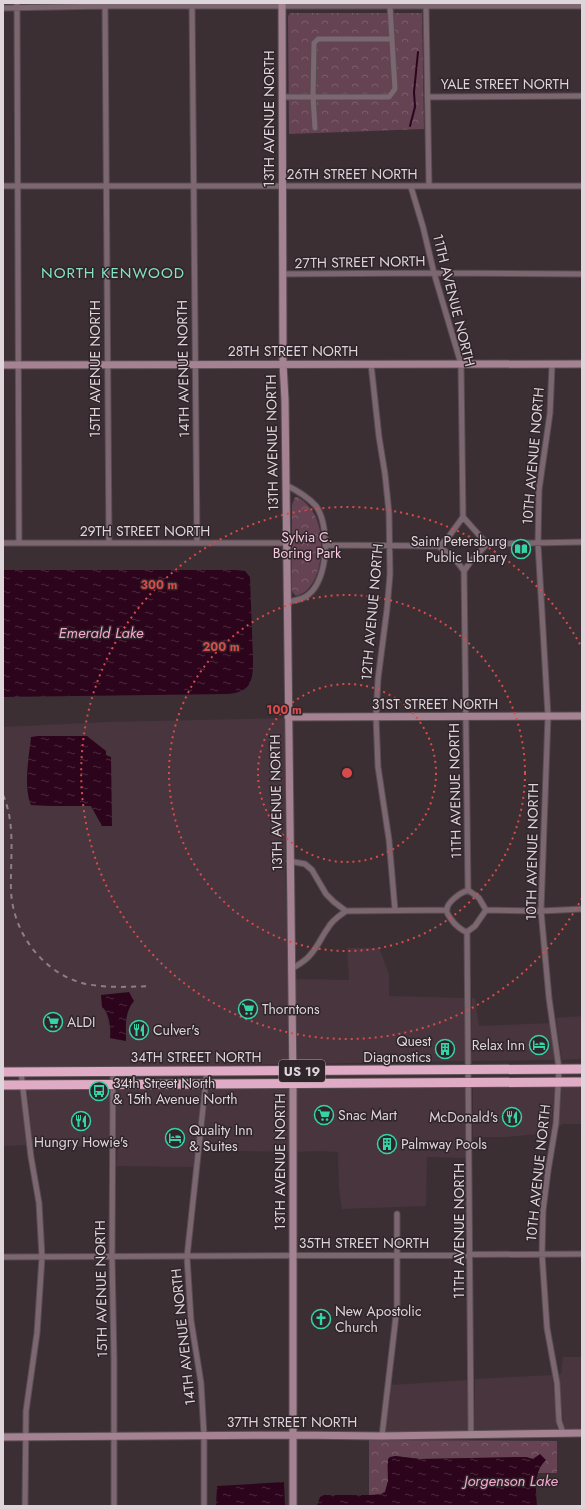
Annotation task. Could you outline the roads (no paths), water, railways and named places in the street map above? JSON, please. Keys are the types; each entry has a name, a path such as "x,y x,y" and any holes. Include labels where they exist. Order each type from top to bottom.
{"highway":[{"name":"34TH STREET NORTH","path":"3,1072 582,1069"},
{"path":"381,1070 381,1083"},
{"name":"34TH STREET NORTH","path":"3,1085 582,1082"}],"street":[{"path":"3,8 17,5 282,4 390,7 494,4 582,6"},
{"name":"13TH AVENUE NORTH","path":"282,4 283,364 288,602 289,861 293,1071 293,1506"},
{"path":"17,5 17,365 19,543"},
{"name":"15TH AVENUE NORTH","path":"105,5 106,365 109,543"},
{"name":"14TH AVENUE NORTH","path":"192,5 197,543"},
{"path":"426,6 429,186"},
{"path":"282,97 389,97 395,89 390,7"},
{"path":"315,128 313,97 314,44 318,39 392,39"},
{"name":"YALE STREET NORTH","path":"428,97 582,96"},
{"name":"26TH STREET NORTH","path":"3,186 582,186"},
{"name":"11TH AVENUE NORTH","path":"411,187 423,227 434,273 461,364 463,517"},
{"name":"27TH STREET NORTH","path":"283,274 582,274"},
{"name":"12TH AVENUE NORTH","path":"371,364 379,437 386,474 389,513 390,545 387,609 378,679 376,717 378,767 389,840 394,910"},
{"name":"28TH STREET NORTH","path":"3,365 582,364"},
{"name":"10TH AVENUE NORTH","path":"552,365 550,413 539,490 538,544 548,716 541,911 549,998 560,1069 555,1124 543,1212 542,1254 547,1328 557,1383 559,1421 563,1433"},
{"path":"286,485 307,498 316,506 322,518 326,545 323,565 314,588 308,595 300,600 288,602"},
{"path":"438,546 447,539 463,517 487,544"},
{"path":"326,545 438,546 458,561 464,571 471,560 487,544 582,542"},
{"name":"29TH STREET NORTH","path":"3,543 287,543"},
{"name":"11TH AVENUE NORTH","path":"464,571 468,890"},
{"name":"31ST STREET NORTH","path":"288,717 582,716"},
{"path":"289,861 306,864 312,870 326,894 346,911"},
{"path":"468,890 473,892 479,898 486,910 475,926 467,932 460,928 447,914 448,905 454,898 468,890"},
{"path":"486,910 541,911 582,909"},
{"path":"291,969 310,955 318,946 328,927 335,919 346,911 447,910"},
{"name":"11TH AVENUE NORTH","path":"467,932 471,1255 471,1434"},
{"name":"15TH AVENUE NORTH","path":"113,1071 112,1257 114,1506"},
{"name":"14TH AVENUE NORTH","path":"204,1506 204,1435 201,1383 191,1320 187,1257 207,1071"},
{"path":"21,1072 31,1157 39,1203 42,1257 38,1326 26,1411 24,1437 25,1506"},
{"path":"382,1436 397,1307 397,1214"},
{"name":"35TH STREET NORTH","path":"3,1257 582,1254"},
{"name":"37TH STREET NORTH","path":"3,1438 204,1435 382,1436 582,1433"}],"water":[{"name":"Emerald Lake","path":"3,570 245,571 250,577 253,659 250,684 242,691 228,694 3,697"},
{"path":"87,736 106,751 106,755 111,757 112,826 102,826 91,806 31,805 27,789 28,762 31,737"},
{"path":"129,992 134,1001 127,1015 126,1041 110,1038 109,1021 107,1013 102,1007 101,995"},
{"name":"Jorgenson Lake","path":"540,1454 546,1460 537,1476 537,1506 317,1506 320,1497 324,1495 374,1495 385,1492 388,1481 388,1459 390,1457 395,1456 420,1459 526,1457 533,1459"},
{"path":"284,1482 285,1506 216,1506 217,1486"}],"waterway":[{"path":"410,126 415,107 414,92 418,52"}],"railway":[{"path":"3,795 10,818 12,842 11,891 13,907 24,936 33,950 56,971 71,979 86,984 110,987 150,986"}],"place":[{"name":"Saint Petersburg Public Library","path":"521,549"},
{"name":"Thorntons","path":"248,1009"},
{"name":"ALDI","path":"53,1022"},
{"name":"Culver's","path":"139,1030"},
{"name":"Relax Inn","path":"539,1045"},
{"name":"Quest Diagnostics","path":"445,1049"},
{"name":"34th Street North & 15th Avenue North","path":"99,1091"},
{"name":"Snac Mart","path":"324,1115"},
{"name":"McDonald's","path":"512,1117"},
{"name":"Hungry Howie's","path":"81,1121"},
{"name":"Quality Inn & Suites","path":"175,1138"},
{"name":"Palmway Pools","path":"387,1144"},
{"name":"New Apostolic Church","path":"321,1319"}],"district":[{"name":"NORTH KENWOOD","path":"113,273"}],"park label":[{"name":"Sylvia C. Boring Park","path":"307,546"}]}
